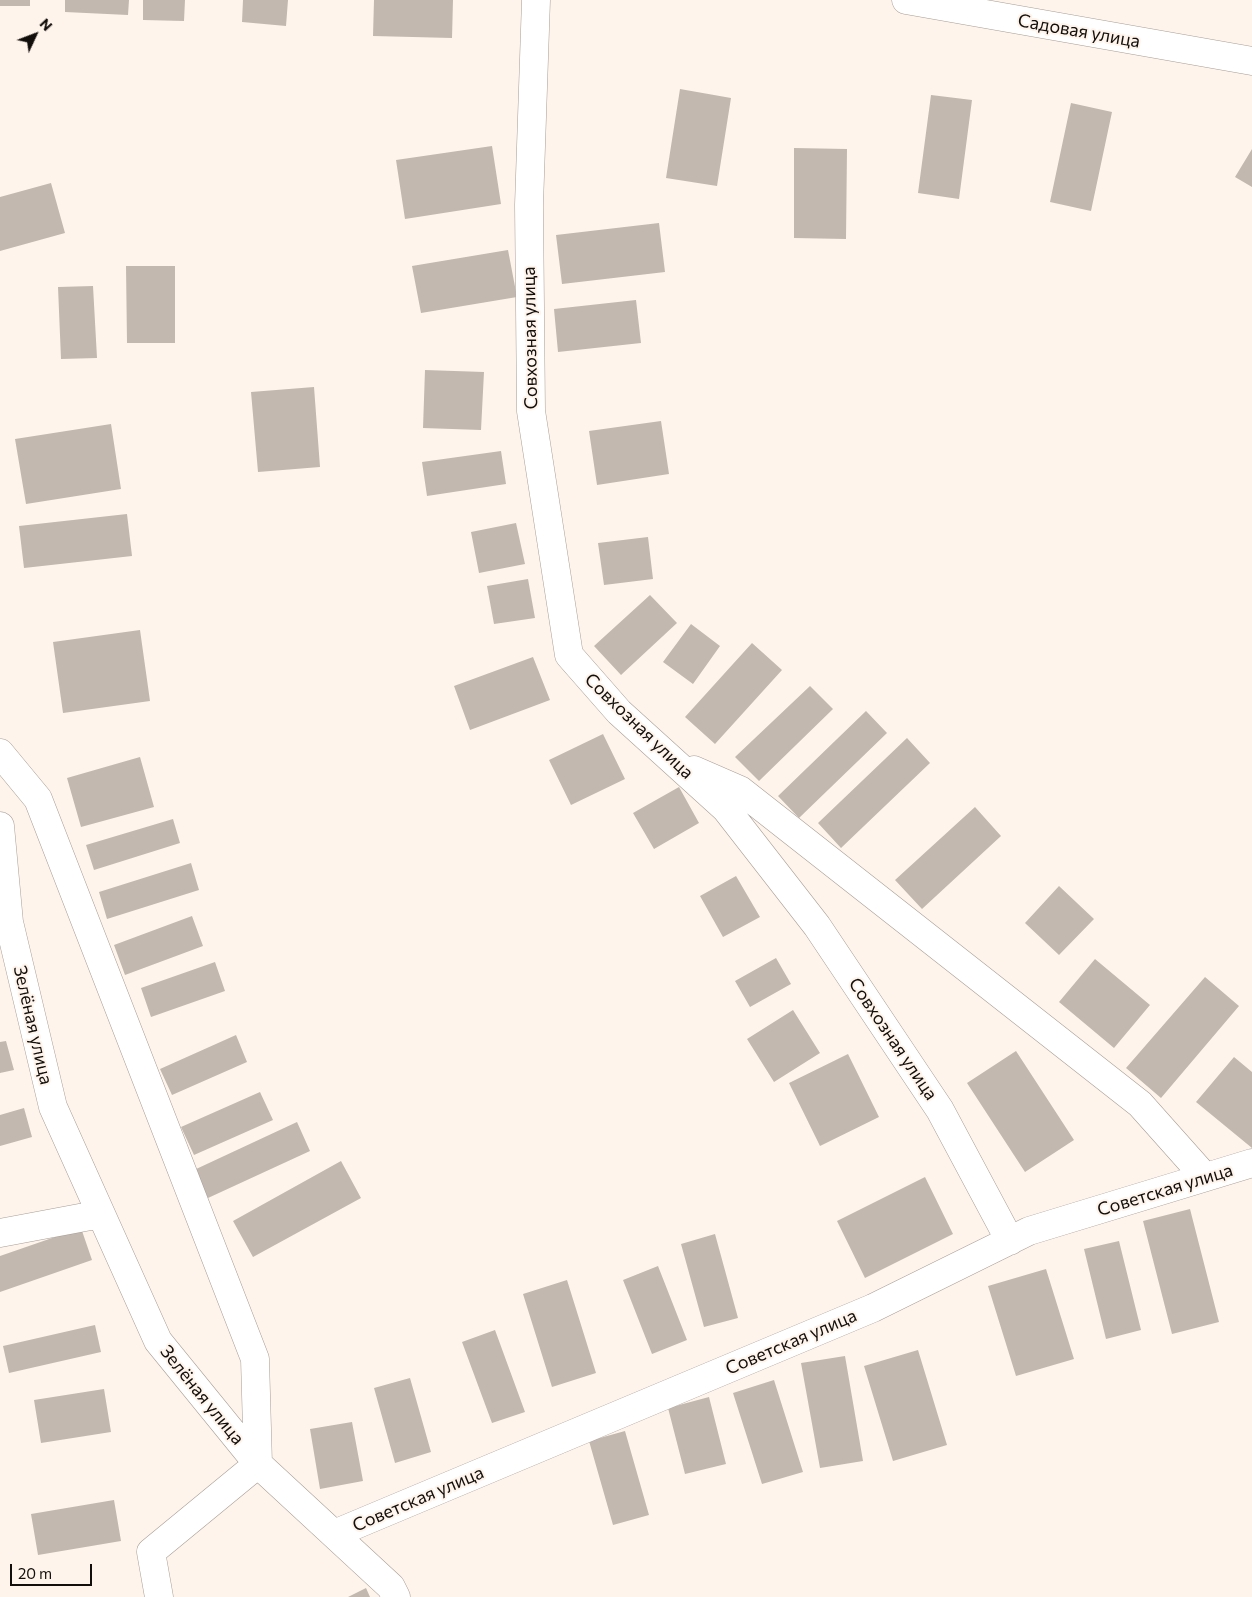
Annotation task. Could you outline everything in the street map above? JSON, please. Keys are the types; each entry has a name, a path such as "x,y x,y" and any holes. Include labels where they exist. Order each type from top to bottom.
{"street":[{"name":"Совхозная улица","path":"536,0 529,205 530,411 569,655 620,712 726,809 817,926 940,1110 1010,1241"},
{"name":"Садовая улица","path":"906,0 1252,61"},
{"path":"0,753 38,799 255,1359 258,1464 151,1552 159,1597"},
{"path":"673,761 740,790 1140,1104 1204,1177"},
{"name":"Зелёная улица","path":"0,826 9,922 52,1107 158,1341 258,1464 391,1587 396,1597"},
{"name":"Советская улица","path":"334,1534 873,1308 1030,1231 1252,1163"},
{"path":"0,1233 101,1214"}],"building":[{"path":"0,0 30,0 30,6 0,6"},
{"path":"65,0 129,0 128,15 65,12"},
{"path":"143,0 185,0 184,21 143,20"},
{"path":"243,0 288,0 286,26 242,22"},
{"path":"374,0 453,0 452,38 373,36"},
{"path":"680,89 731,98 717,186 666,178"},
{"path":"931,95 972,100 959,199 918,193"},
{"path":"1071,103 1112,112 1091,211 1050,202"},
{"path":"492,146 501,204 405,219 396,160"},
{"path":"794,148 847,149 846,239 794,238"},
{"path":"1252,149 1252,187 1235,177"},
{"path":"51,183 65,233 0,251 0,197"},
{"path":"659,223 665,272 562,284 556,235"},
{"path":"508,250 517,297 421,313 412,266"},
{"path":"126,266 175,266 175,343 127,343"},
{"path":"93,286 97,358 61,359 58,287"},
{"path":"636,300 641,343 558,352 554,309"},
{"path":"425,370 484,372 481,430 423,428"},
{"path":"314,387 320,467 258,472 251,392"},
{"path":"661,421 669,474 597,485 589,431"},
{"path":"111,424 121,489 26,504 15,439"},
{"path":"501,451 506,484 427,496 422,462"},
{"path":"127,514 132,556 24,568 19,526"},
{"path":"516,523 525,564 479,573 471,532"},
{"path":"648,537 653,579 604,585 598,543"},
{"path":"528,579 535,618 494,624 487,586"},
{"path":"650,595 677,623 621,675 594,646"},
{"path":"691,624 720,646 693,684 663,662"},
{"path":"140,630 150,701 63,713 53,642"},
{"path":"752,643 782,670 715,744 685,717"},
{"path":"533,657 550,700 470,730 454,686"},
{"path":"810,686 833,709 759,781 735,757"},
{"path":"866,711 887,733 799,818 778,796"},
{"path":"603,734 625,779 571,805 549,760"},
{"path":"907,738 930,763 841,848 818,823"},
{"path":"140,757 154,807 81,827 67,778"},
{"path":"679,787 699,823 654,849 633,813"},
{"path":"975,807 1001,836 922,909 895,880"},
{"path":"173,819 180,843 94,870 86,845"},
{"path":"191,863 199,890 107,919 99,892"},
{"path":"736,876 760,917 723,937 700,896"},
{"path":"1059,886 1094,919 1059,955 1025,923"},
{"path":"192,916 203,946 125,975 114,945"},
{"path":"776,958 791,984 750,1007 735,981"},
{"path":"1095,959 1150,1005 1114,1048 1059,1002"},
{"path":"215,962 225,991 151,1017 141,988"},
{"path":"1205,977 1239,1006 1161,1098 1126,1068"},
{"path":"793,1010 820,1053 774,1082 747,1039"},
{"path":"236,1035 247,1062 172,1095 160,1069"},
{"path":"6,1041 14,1070 0,1073 0,1042"},
{"path":"1016,1051 1074,1140 1025,1172 967,1083"},
{"path":"848,1054 879,1117 820,1146 789,1083"},
{"path":"1234,1057 1252,1072 1252,1148 1196,1102"},
{"path":"260,1092 273,1120 194,1155 181,1127"},
{"path":"24,1108 32,1137 0,1146 0,1115"},
{"path":"297,1122 310,1151 208,1198 194,1170"},
{"path":"341,1161 361,1198 253,1257 233,1221"},
{"path":"925,1177 953,1234 865,1278 837,1221"},
{"path":"1190,1209 1219,1322 1172,1334 1143,1221"},
{"path":"81,1228 92,1260 0,1292 0,1256"},
{"path":"715,1234 738,1318 704,1327 681,1244"},
{"path":"1119,1241 1141,1330 1106,1339 1084,1249"},
{"path":"658,1266 687,1340 652,1354 623,1280"},
{"path":"1046,1269 1074,1359 1016,1376 988,1286"},
{"path":"567,1280 596,1373 552,1387 523,1294"},
{"path":"95,1325 101,1352 9,1373 3,1346"},
{"path":"495,1330 525,1412 492,1423 462,1342"},
{"path":"918,1350 947,1445 893,1461 864,1366"},
{"path":"845,1356 863,1461 820,1468 801,1363"},
{"path":"410,1378 431,1452 395,1463 374,1388"},
{"path":"774,1380 803,1472 762,1484 733,1393"},
{"path":"104,1389 111,1432 41,1443 34,1400"},
{"path":"709,1397 726,1464 685,1474 668,1408"},
{"path":"352,1422 363,1481 320,1489 310,1429"},
{"path":"625,1431 649,1515 613,1525 589,1441"},
{"path":"114,1500 121,1541 38,1555 31,1514"},
{"path":"366,1588 370,1597 348,1597"}]}
